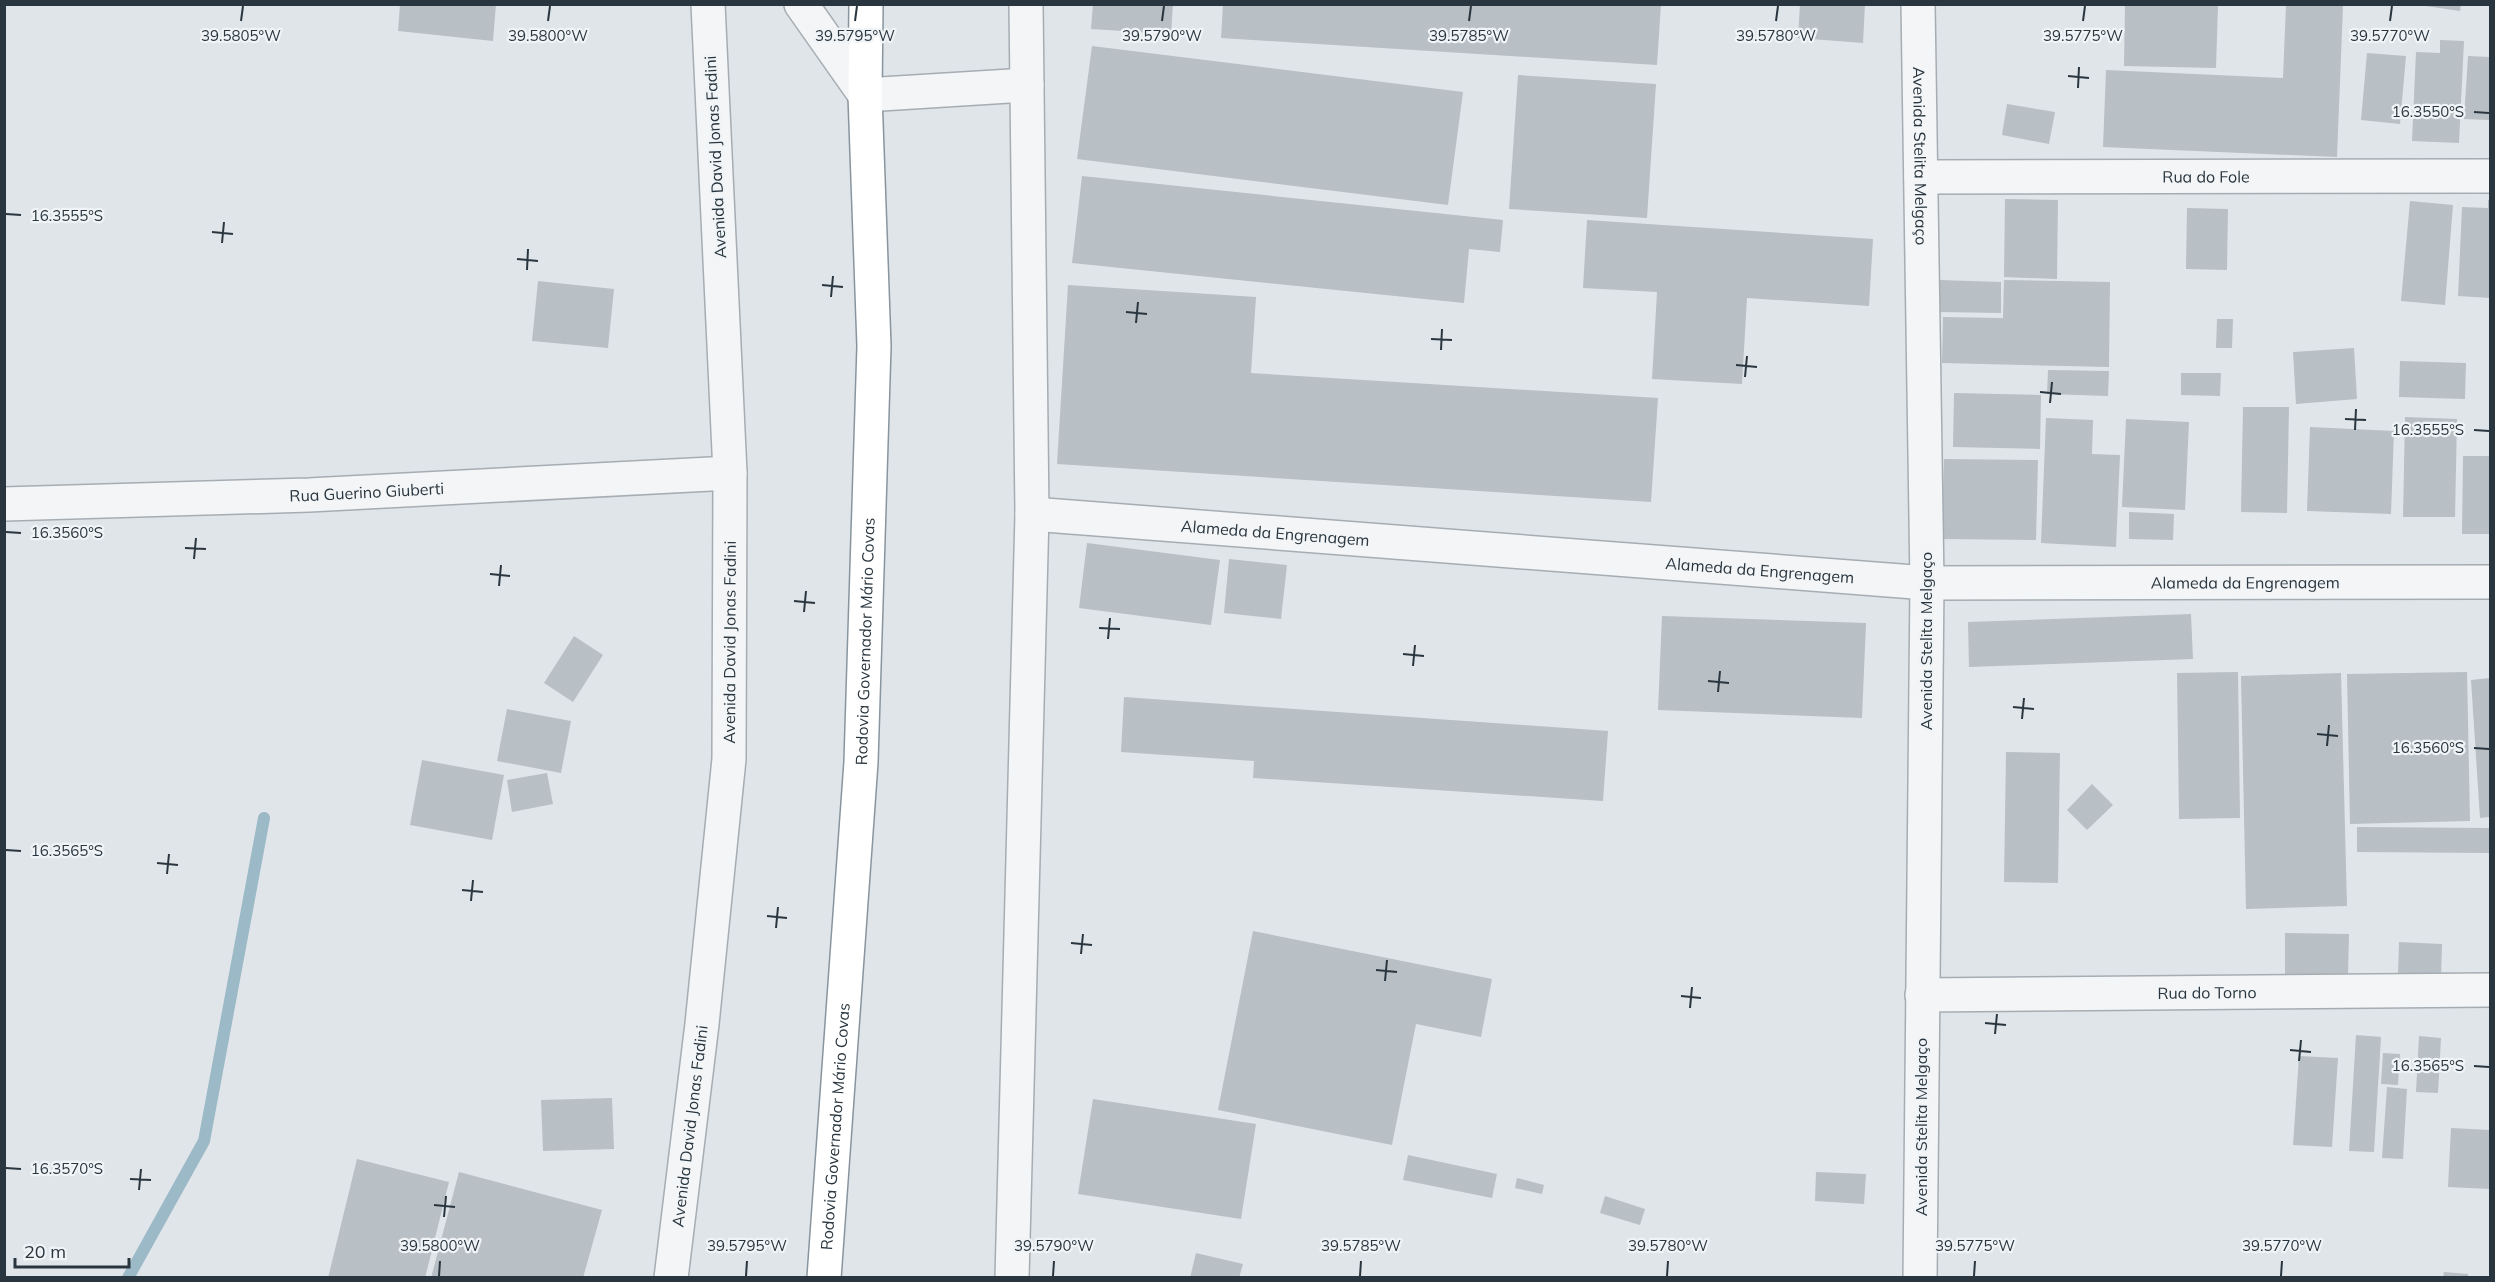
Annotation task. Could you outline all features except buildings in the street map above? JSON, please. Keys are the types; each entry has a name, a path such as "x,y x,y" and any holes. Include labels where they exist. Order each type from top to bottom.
{"highway":[{"name":"Rodovia Governador Mário Covas","path":"824,1278 861,751 874,346 865,94 866,4"}],"street":[{"name":"Avenida David Jonas Fadini","path":"672,1278 702,1024 729,759 730,473 708,4"},
{"path":"801,4 865,94 1027,85"},
{"path":"1012,1278 1032,514 1026,4"},
{"name":"Avenida Stelita Melgaço","path":"1918,4 1927,583 1920,1278"},
{"name":"Rua do Fole","path":"1921,177 2490,176"},
{"name":"Rua Guerino Giuberti","path":"4,504 309,495 730,473"},
{"name":"Alameda da Engrenagem","path":"1032,514 1927,583 2490,582"},
{"name":"Rua do Torno","path":"1922,995 2490,990"}],"waterway":[{"path":"128,1278 204,1141 264,818"}]}
